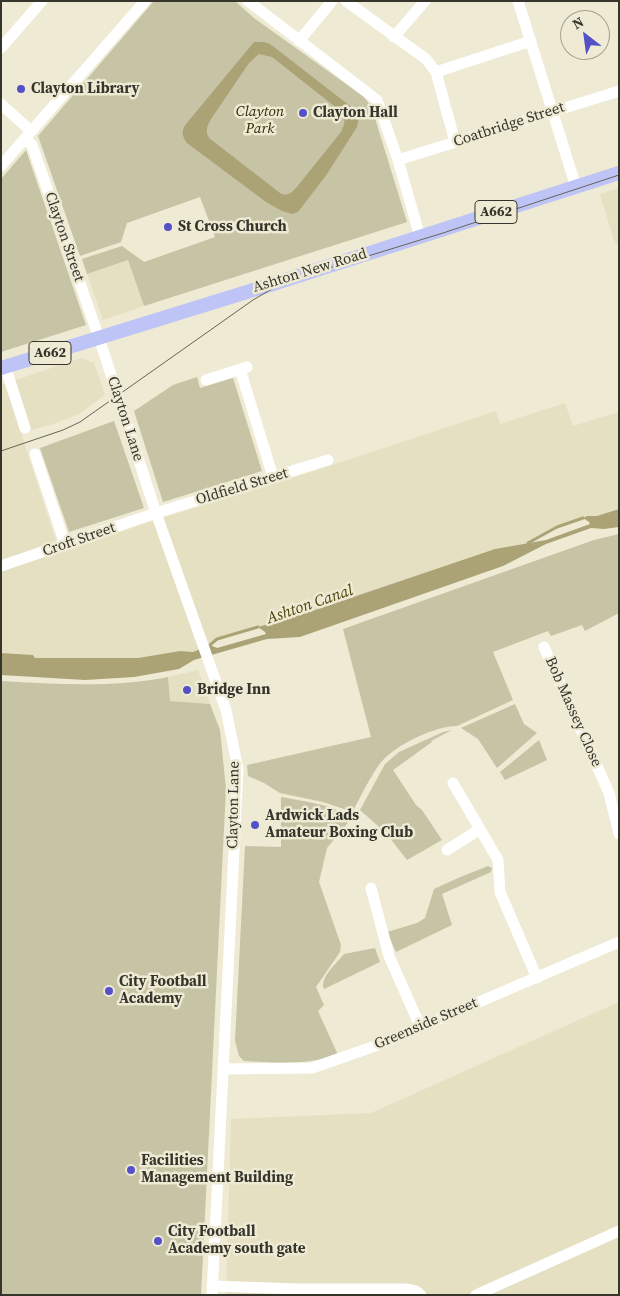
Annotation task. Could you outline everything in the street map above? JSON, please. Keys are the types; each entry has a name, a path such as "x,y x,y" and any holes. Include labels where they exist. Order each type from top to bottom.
{"main road":[{"name":"Ashton New Road","path":"3,367 619,173"}],"street":[{"path":"1,48 42,1"},
{"path":"1,166 145,1"},
{"path":"248,1 377,100 398,160 420,237"},
{"path":"299,41 332,1"},
{"path":"346,1 426,59 436,72 455,142"},
{"path":"394,37 425,1"},
{"path":"518,1 576,187"},
{"path":"436,72 531,41"},
{"name":"Coatbridge Street","path":"398,160 619,91"},
{"name":"Clayton Street","path":"1,104 28,135 99,338"},
{"name":"Clayton Lane","path":"99,338 156,513 226,710 238,769 212,1290"},
{"path":"3,367 25,428"},
{"path":"206,380 243,368 273,477"},
{"path":"34,454 65,544"},
{"name":"Oldfield Street","path":"156,513 328,460"},
{"name":"Croft Street","path":"1,566 156,513"},
{"name":"Bob Massey Close","path":"544,647 609,792 619,834"},
{"path":"453,783 498,860 500,892 537,978"},
{"path":"447,850 480,829"},
{"path":"371,888 389,956 420,1026"},
{"name":"Greenside Street","path":"224,1068 312,1068 381,1044 619,942"},
{"path":"476,1295 619,1231"},
{"path":"212,1290 296,1289 372,1291 405,1289 416,1291 421,1295"}],"shaded area":[{"path":"254,42 270,44 354,109 359,117 357,127 327,174 298,212 292,214 266,202 187,143 183,134 186,124","holes":["259,54 272,57 338,109 343,114 344,119 341,132 296,188 287,194 280,193 209,138 207,133 211,119 249,63"]},
{"path":"619,188 619,243 615,244 600,194"},
{"path":"128,260 144,306 103,320 87,274"},
{"path":"81,358 94,363 105,395 79,414 21,433 60,553 152,521 284,481 496,411 500,424 565,403 573,426 619,412 619,509 597,517 587,516 557,527 528,543 495,549 306,613 217,639 210,645 193,652 180,651 138,658 35,658 33,655 1,653 1,385"},
{"path":"619,509 619,527 591,528 546,544 503,566 300,637 267,639 194,660 179,669 134,677 85,680 1,675 1,653 33,655 35,658 138,658 180,651 193,652 210,645 217,648 266,634 258,627 306,613 495,549 546,540 590,524 583,518 587,516 597,516"},
{"path":"198,670 210,704 170,701 168,677"},
{"path":"619,1002 619,1295 226,1295 231,1119 371,1113"}],"green space":[{"name":"Clayton Park","path":"154,1 235,1 254,18 364,97 374,115 407,222 144,306 128,260 87,274 82,259 122,246 144,262 215,237 200,197 127,223 121,242 80,256 38,136"},
{"path":"26,150 86,325 1,352 1,179"},
{"path":"197,377 200,388 233,378 262,471 163,502 134,411 173,385"},
{"path":"114,421 144,508 69,532 40,448"},
{"path":"619,534 619,613 585,631 582,625 551,636 548,631 493,652 513,700 457,726 438,729 417,737 398,748 379,765 353,811 323,802 280,793 248,776 247,765 371,737 343,629 594,540"},
{"name":"City Football Academy","path":"168,677 170,701 210,704 220,730 226,789 201,1295 1,1295 1,681 106,684"},
{"path":"515,704 524,724 537,733 497,768 478,739 461,728"},
{"path":"452,730 431,741 393,770 442,840 407,860 386,833 360,810 385,764 399,752 443,732"},
{"path":"539,740 547,760 505,780 500,772"},
{"path":"281,797 339,810 351,819 327,848 319,882 341,945 340,952 316,987 324,1005 318,1011 338,1055 303,1062 244,1061 239,1056 235,1041 245,846 281,847"},
{"path":"488,866 492,868 491,872 442,894 452,925 396,952 387,932 417,923 425,918 434,889"},
{"path":"375,948 380,962 324,989 323,985 326,975 344,954"}],"waterway":[{"path":"528,543 557,527 583,518"},
{"path":"210,645 217,639 258,627"}],"tram line":[{"path":"1,451 63,430 80,422 253,300 277,286 619,175"}],"place":[{"name":"Clayton Library","path":"21,89"},
{"name":"Clayton Hall","path":"303,113"},
{"name":"St Cross Church","path":"168,227"},
{"name":"Bridge Inn","path":"187,690"},
{"name":"Ardwick Lads Amateur Boxing Club","path":"255,825"},
{"name":"City Football Academy","path":"109,991"},
{"name":"Facilities Management Building","path":"131,1170"},
{"name":"City Football Academy south gate","path":"158,1241"}],"water label":[{"name":"Ashton Canal","path":"310,605"}]}
